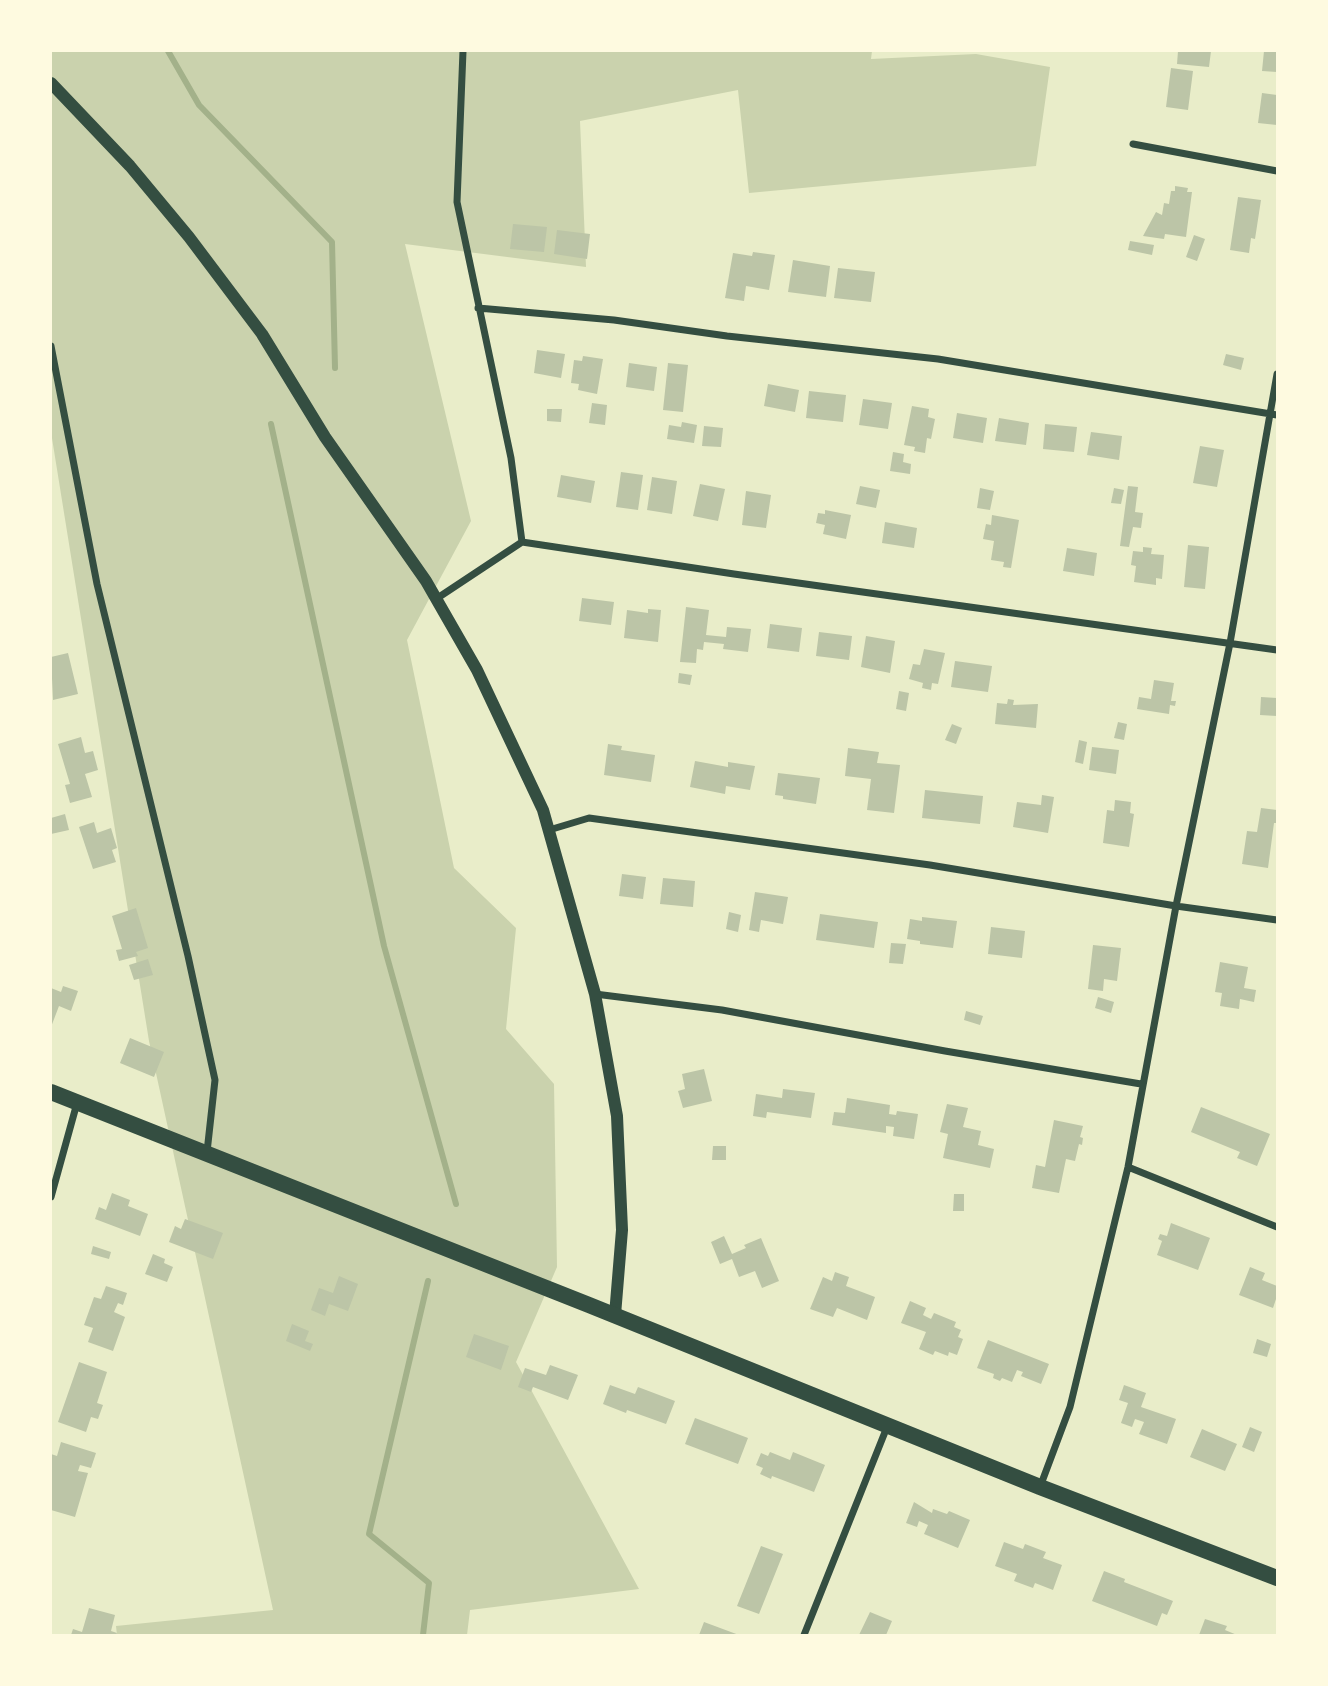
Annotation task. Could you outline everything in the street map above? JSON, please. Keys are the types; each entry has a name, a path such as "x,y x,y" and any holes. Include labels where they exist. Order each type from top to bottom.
{"main road":[{"path":"51,1092 615,1315 887,1427 1277,1578"}],"street":[{"path":"463,51 457,201 511,458 522,541"},
{"path":"52,88 130,166 189,237 262,334 325,437 426,581 477,670 543,810 596,994 617,1116 622,1230 615,1315"},
{"path":"1133,144 1277,171"},
{"path":"478,308 614,320 727,336 938,359 1273,415"},
{"path":"51,345 97,584 188,956 215,1080 207,1153"},
{"path":"1040,1487 1070,1406 1128,1167 1176,906 1273,415 1277,374"},
{"path":"436,599 522,541 734,574 1277,650"},
{"path":"549,830 589,818 930,865 1277,920"},
{"path":"596,994 722,1010 1142,1084"},
{"path":"51,1197 77,1103"},
{"path":"1128,1167 1277,1227"},
{"path":"804,1635 887,1427"}],"green space":[{"path":"51,51 872,51 871,59 976,54 1050,67 1036,166 749,193 738,90 580,121 586,267 405,244 471,521 407,640 454,868 516,928 506,1029 554,1084 557,1267 516,1362 639,1589 470,1610 467,1635 117,1635 116,1626 273,1610 149,1041 51,432"}],"building":[{"path":"1178,51 1211,51 1209,67 1177,64"},
{"path":"1264,51 1277,51 1277,72 1262,71"},
{"path":"1171,68 1193,71 1188,110 1166,107"},
{"path":"1262,93 1277,95 1277,125 1258,123"},
{"path":"1175,186 1188,188 1187,192 1192,192 1186,237 1165,234 1164,239 1143,236 1156,212 1162,215 1164,203 1169,204 1171,191 1175,191"},
{"path":"1238,197 1261,200 1255,239 1251,238 1249,253 1230,250"},
{"path":"513,224 547,227 544,252 510,249"},
{"path":"557,230 590,234 587,259 554,254"},
{"path":"1194,235 1205,239 1197,261 1186,257"},
{"path":"1130,241 1154,245 1152,255 1128,250"},
{"path":"753,252 775,255 769,290 746,286 744,301 725,298 733,253 752,256"},
{"path":"793,260 830,266 826,297 788,292"},
{"path":"838,268 875,272 871,302 834,298"},
{"path":"537,350 565,354 561,378 534,373"},
{"path":"1226,354 1244,358 1241,370 1223,365"},
{"path":"583,356 603,359 597,394 578,390 579,384 571,383 574,360 582,361"},
{"path":"629,363 657,367 654,391 626,387"},
{"path":"668,363 688,365 683,412 663,410"},
{"path":"768,384 799,390 795,412 764,406"},
{"path":"809,391 846,395 843,422 806,418"},
{"path":"863,399 892,403 888,429 859,425"},
{"path":"592,403 607,405 605,425 589,423"},
{"path":"912,406 929,409 928,417 935,419 931,439 927,438 925,453 904,445"},
{"path":"547,409 562,409 561,422 547,421"},
{"path":"957,413 987,418 983,443 953,438"},
{"path":"999,418 1029,423 1026,445 995,441"},
{"path":"682,422 697,425 694,443 667,439 669,425 681,427"},
{"path":"1045,424 1077,427 1074,452 1043,449"},
{"path":"704,426 723,428 721,447 702,446"},
{"path":"1091,432 1122,436 1119,460 1087,455"},
{"path":"1200,446 1224,450 1217,487 1193,483"},
{"path":"893,452 904,454 903,462 911,464 910,474 890,471"},
{"path":"621,472 643,475 638,510 616,507"},
{"path":"561,475 595,481 591,503 557,497"},
{"path":"652,477 677,481 672,514 647,510"},
{"path":"700,484 725,489 718,521 693,516"},
{"path":"860,486 880,490 876,508 856,504"},
{"path":"1128,486 1138,487 1135,512 1143,513 1141,528 1133,527 1129,547 1120,546"},
{"path":"980,488 994,491 990,510 977,508"},
{"path":"1114,488 1124,490 1121,504 1111,503"},
{"path":"746,491 771,495 766,528 742,525"},
{"path":"825,510 851,515 846,539 823,534 825,525 816,523 818,513 825,514"},
{"path":"992,515 1019,520 1011,568 1003,567 1004,562 991,560 994,541 983,539 986,524 991,525"},
{"path":"885,522 917,528 914,548 882,543"},
{"path":"1188,545 1209,547 1205,589 1184,587"},
{"path":"1143,547 1152,548 1151,554 1164,555 1162,579 1156,578 1156,585 1134,582 1136,566 1131,565 1133,551 1143,552"},
{"path":"1067,548 1097,553 1094,576 1063,571"},
{"path":"582,598 614,602 611,625 579,621"},
{"path":"686,607 709,610 706,635 726,637 727,627 751,629 748,652 723,649 724,644 704,642 703,650 697,649 696,663 680,662"},
{"path":"648,609 661,610 658,642 624,638 627,610 648,613"},
{"path":"770,624 802,628 799,652 767,648"},
{"path":"819,632 852,636 849,660 816,656"},
{"path":"866,636 895,641 890,673 861,667"},
{"path":"924,649 945,653 938,684 932,683 931,690 922,688 923,683 909,679 913,664 920,665"},
{"path":"68,653 78,694 53,700 51,657"},
{"path":"955,661 992,666 988,692 951,687"},
{"path":"679,673 692,675 690,685 678,683"},
{"path":"1154,680 1174,683 1171,701 1176,701 1175,706 1170,705 1169,714 1137,709 1139,697 1151,699"},
{"path":"899,691 909,693 906,711 896,709"},
{"path":"1261,697 1277,698 1277,716 1260,715"},
{"path":"1008,699 1014,700 1013,705 1038,704 1036,728 995,724 997,703 1007,704"},
{"path":"1118,722 1127,724 1124,740 1114,738"},
{"path":"952,724 962,728 956,744 945,740"},
{"path":"81,737 85,753 93,751 98,770 85,774 92,797 70,803 65,785 70,784 58,744"},
{"path":"1079,740 1087,742 1083,764 1075,762"},
{"path":"608,744 622,746 621,750 655,755 651,782 604,775"},
{"path":"1092,747 1119,750 1116,774 1089,770"},
{"path":"848,748 879,752 877,763 900,765 894,813 867,810 871,779 845,776"},
{"path":"695,761 728,767 728,762 755,766 750,790 726,786 725,794 690,787"},
{"path":"778,773 820,778 816,804 783,799 783,796 775,795"},
{"path":"925,790 983,796 980,824 922,818"},
{"path":"1042,795 1054,797 1048,833 1013,827 1017,802 1041,805"},
{"path":"1115,800 1131,802 1130,813 1134,814 1129,847 1103,843 1107,810 1114,811"},
{"path":"1261,808 1277,810 1268,868 1242,864 1247,831 1257,832"},
{"path":"65,814 69,830 51,834 51,818"},
{"path":"94,822 97,833 111,828 117,848 112,850 116,862 93,869 79,827"},
{"path":"622,874 646,877 643,899 619,896"},
{"path":"663,878 695,881 693,907 660,904"},
{"path":"755,892 788,897 783,924 761,920 759,932 749,930"},
{"path":"136,908 148,948 136,952 138,956 119,961 116,950 122,949 112,916"},
{"path":"729,912 741,915 738,932 726,929"},
{"path":"820,914 878,922 874,948 816,940"},
{"path":"922,917 957,921 953,948 920,944 920,941 907,939 910,919 922,921"},
{"path":"991,927 1025,931 1022,958 988,954"},
{"path":"891,943 906,944 903,964 889,963"},
{"path":"1093,945 1121,948 1117,981 1104,979 1103,991 1088,989"},
{"path":"148,959 153,975 134,980 129,965"},
{"path":"1220,962 1248,967 1244,988 1256,990 1254,1002 1240,999 1239,1009 1220,1006 1222,993 1215,992"},
{"path":"63,986 78,991 71,1011 59,1006 51,1027 51,988 61,992"},
{"path":"1098,997 1114,1002 1111,1013 1095,1008"},
{"path":"966,1011 983,1016 980,1025 964,1020"},
{"path":"130,1038 164,1052 154,1077 120,1063"},
{"path":"704,1069 712,1101 683,1108 678,1091 685,1089 682,1074"},
{"path":"783,1089 815,1093 811,1118 767,1112 766,1118 753,1116 756,1094 782,1098"},
{"path":"847,1098 890,1105 889,1114 896,1115 897,1111 918,1114 914,1139 893,1136 894,1127 886,1126 886,1133 832,1125 834,1112 845,1113"},
{"path":"947,1104 968,1108 963,1127 981,1131 978,1145 994,1149 990,1168 943,1158 948,1134 940,1132"},
{"path":"1201,1107 1270,1134 1257,1166 1237,1158 1240,1152 1191,1132"},
{"path":"1054,1120 1083,1126 1080,1137 1083,1138 1082,1145 1079,1144 1075,1161 1066,1159 1059,1193 1032,1188 1036,1165 1045,1167"},
{"path":"713,1146 726,1146 726,1160 712,1160"},
{"path":"112,1193 130,1200 128,1206 148,1214 140,1236 95,1219 99,1207 106,1210"},
{"path":"954,1194 964,1194 964,1211 953,1211"},
{"path":"185,1219 223,1233 213,1259 169,1242 175,1226 181,1229"},
{"path":"1171,1223 1210,1238 1198,1270 1157,1255 1162,1241 1158,1239 1160,1234 1167,1236"},
{"path":"724,1236 732,1254 761,1238 779,1281 762,1288 755,1271 739,1277 732,1259 720,1264 711,1242"},
{"path":"93,1246 111,1252 109,1259 91,1254"},
{"path":"153,1254 165,1259 164,1263 173,1267 167,1282 145,1274"},
{"path":"1250,1267 1265,1273 1262,1280 1277,1286 1273,1308 1239,1295"},
{"path":"835,1272 849,1277 846,1286 875,1297 867,1320 837,1308 833,1317 810,1309 823,1277 832,1281"},
{"path":"339,1276 358,1284 348,1311 329,1304 325,1316 311,1310 319,1288 333,1293"},
{"path":"106,1286 127,1293 123,1305 118,1303 114,1312 125,1317 113,1351 88,1342 93,1328 84,1325 94,1297 101,1299"},
{"path":"910,1301 926,1308 923,1315 931,1319 934,1313 956,1322 954,1327 961,1330 958,1337 963,1339 957,1355 949,1352 948,1356 935,1351 933,1355 919,1349 926,1332 901,1323"},
{"path":"292,1324 309,1331 305,1341 313,1344 310,1351 286,1341"},
{"path":"474,1334 509,1346 501,1370 466,1357"},
{"path":"1257,1339 1271,1344 1267,1357 1253,1353"},
{"path":"988,1340 1049,1364 1041,1384 1021,1376 1023,1372 1017,1370 1012,1382 1002,1378 1000,1381 993,1378 994,1374 977,1368"},
{"path":"79,1362 107,1372 97,1403 103,1405 98,1419 91,1417 86,1432 58,1422"},
{"path":"550,1365 578,1375 568,1400 533,1387 531,1392 518,1387 525,1368 546,1375"},
{"path":"610,1385 635,1394 638,1387 675,1401 666,1424 603,1404"},
{"path":"1124,1385 1146,1393 1141,1407 1176,1419 1167,1444 1139,1434 1144,1422 1135,1419 1132,1427 1121,1423 1128,1403 1119,1400"},
{"path":"695,1418 748,1438 738,1464 685,1444"},
{"path":"1250,1427 1262,1432 1254,1452 1242,1447"},
{"path":"1202,1429 1237,1444 1225,1471 1190,1457"},
{"path":"61,1442 96,1453 91,1468 80,1465 78,1471 88,1473 75,1517 51,1510 51,1454 57,1456"},
{"path":"770,1452 790,1460 793,1452 825,1465 814,1492 760,1474 763,1468 756,1465 761,1453 768,1456"},
{"path":"914,1502 932,1513 933,1509 947,1514 949,1511 970,1520 958,1548 924,1534 928,1525 919,1521 917,1527 906,1523"},
{"path":"1004,1542 1023,1549 1025,1544 1046,1552 1043,1558 1062,1565 1053,1590 1035,1583 1033,1588 1014,1581 1017,1574 995,1566"},
{"path":"761,1546 783,1554 759,1614 737,1606"},
{"path":"1104,1571 1125,1579 1124,1582 1173,1601 1167,1615 1162,1613 1157,1626 1092,1601"},
{"path":"89,1608 115,1615 111,1631 117,1633 116,1635 71,1635 73,1629 82,1632"},
{"path":"870,1612 892,1621 886,1635 859,1635"},
{"path":"1205,1619 1227,1626 1225,1630 1237,1635 1199,1635"},
{"path":"704,1622 739,1635 699,1635"}],"waterway":[{"path":"168,51 199,105 332,242 335,368"},
{"path":"271,424 384,946 456,1204"},
{"path":"423,1635 429,1583 369,1534 428,1281"}]}
